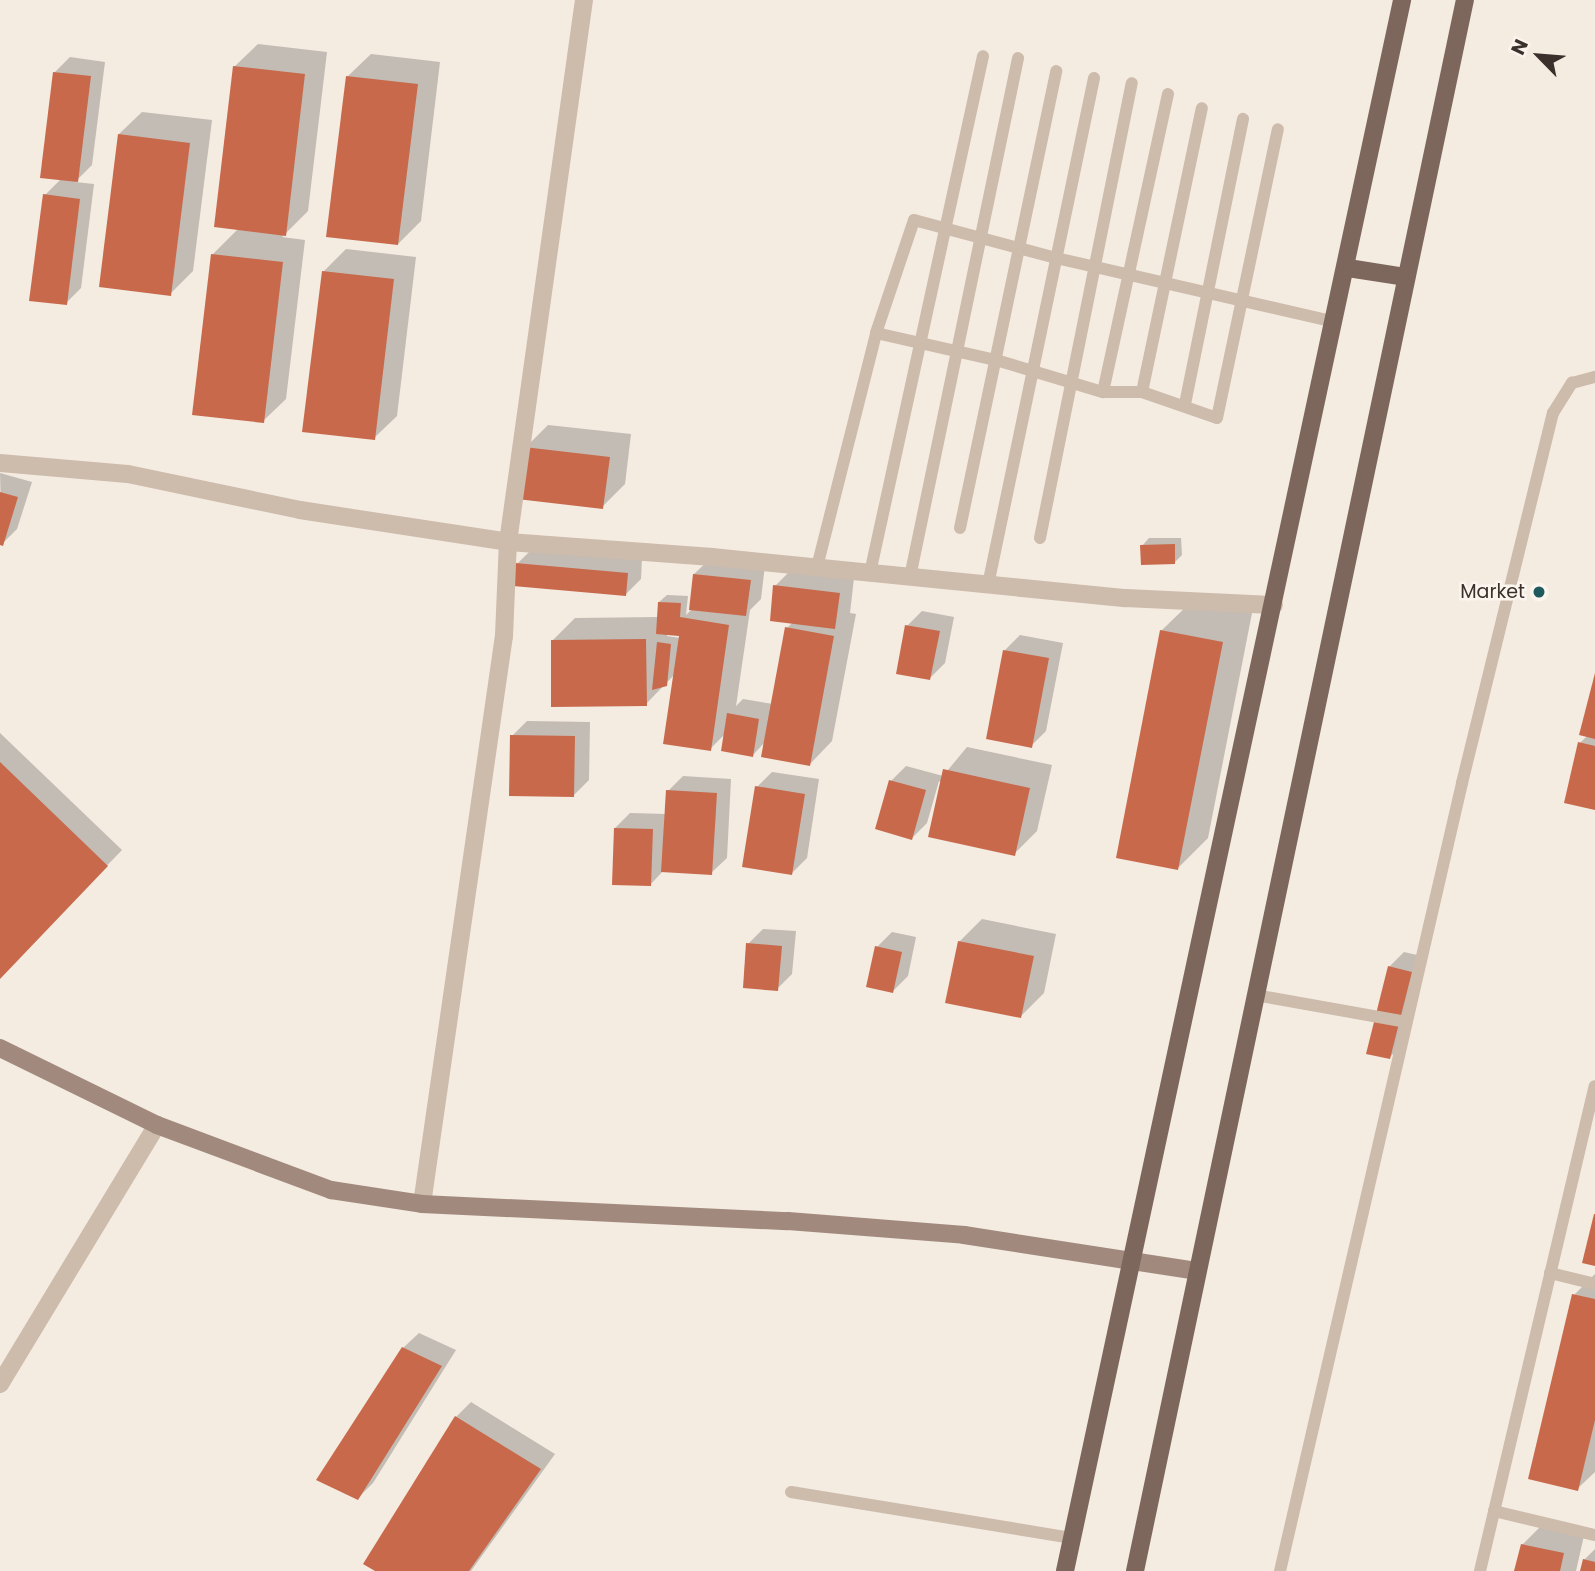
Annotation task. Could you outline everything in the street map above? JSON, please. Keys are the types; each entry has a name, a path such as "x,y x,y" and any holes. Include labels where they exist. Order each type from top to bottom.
{"main road":[{"path":"1065,1571 1129,1262 1348,268 1402,0"},
{"path":"1135,1571 1465,0"},
{"path":"1348,268 1406,277"},
{"path":"0,1048 157,1125 331,1190 422,1203 802,1222 964,1235 1196,1271"}],"street":[{"path":"422,1203 504,636 508,542 584,0"},
{"path":"0,463 128,474 300,510 508,542 817,567 1126,598 1274,605"},
{"path":"0,1384 157,1125"}],"lane":[{"path":"870,573 923,343 944,228 983,56"},
{"path":"910,577 1018,58"},
{"path":"960,528 1056,71"},
{"path":"988,585 1094,78"},
{"path":"1040,538 1092,266 1132,83"},
{"path":"1103,392 1168,94"},
{"path":"1142,392 1202,108"},
{"path":"1185,404 1205,292 1242,119"},
{"path":"876,333 996,360 1103,392 1142,392 1185,404 1217,418 1278,129"},
{"path":"817,567 876,333 914,220 1056,258 1336,321"},
{"path":"1280,1571 1552,413 1572,383 1595,377"},
{"path":"1255,995 1407,1022"},
{"path":"1480,1571 1595,1086"},
{"path":"1550,1273 1595,1284"},
{"path":"791,1492 1072,1538"},
{"path":"1494,1511 1595,1535"}],"building":[{"path":"233,66 305,74 286,236 214,227"},
{"path":"53,72 91,76 78,182 40,178"},
{"path":"346,76 418,84 398,245 326,237"},
{"path":"118,134 190,143 171,296 99,287"},
{"path":"43,194 80,199 67,305 29,301"},
{"path":"211,254 283,262 264,423 192,415"},
{"path":"322,271 394,279 375,440 302,432"},
{"path":"524,447 610,457 603,509 517,499"},
{"path":"0,492 18,497 3,546 0,545"},
{"path":"1175,544 1175,564 1141,565 1140,545"},
{"path":"515,563 628,573 626,596 513,586"},
{"path":"693,574 751,580 746,616 689,610"},
{"path":"773,585 840,593 835,629 770,621"},
{"path":"658,602 681,603 680,617 729,625 711,751 663,744 679,636 656,634"},
{"path":"905,625 940,631 930,680 896,674"},
{"path":"785,627 834,636 810,766 761,757"},
{"path":"1160,630 1223,642 1178,870 1116,858"},
{"path":"646,639 647,706 551,707 551,640"},
{"path":"657,642 671,644 667,686 652,690"},
{"path":"1003,650 1049,658 1032,748 986,739"},
{"path":"1595,673 1595,739 1579,735"},
{"path":"727,713 759,719 753,757 721,751"},
{"path":"510,735 575,736 574,797 509,796"},
{"path":"1578,742 1595,746 1595,810 1564,803"},
{"path":"0,762 108,866 0,979"},
{"path":"943,769 1030,788 1015,856 928,837"},
{"path":"889,780 926,790 912,840 875,829"},
{"path":"755,786 805,794 792,875 742,867"},
{"path":"666,790 717,793 712,875 661,872"},
{"path":"614,828 653,829 651,886 612,885"},
{"path":"958,941 1034,956 1021,1018 945,1003"},
{"path":"746,943 782,946 778,991 743,988"},
{"path":"875,946 902,952 893,993 866,987"},
{"path":"1388,966 1412,972 1390,1059 1366,1054"},
{"path":"1595,1214 1595,1266 1582,1263"},
{"path":"1572,1294 1595,1299 1595,1420 1578,1491 1528,1479"},
{"path":"402,1347 442,1366 358,1500 316,1480"},
{"path":"455,1416 541,1469 469,1571 375,1571 363,1564"},
{"path":"1521,1544 1564,1553 1560,1571 1514,1571"},
{"path":"1583,1559 1595,1562 1595,1571 1580,1571"}],"place":[{"name":"Market","path":"1539,592"}]}
